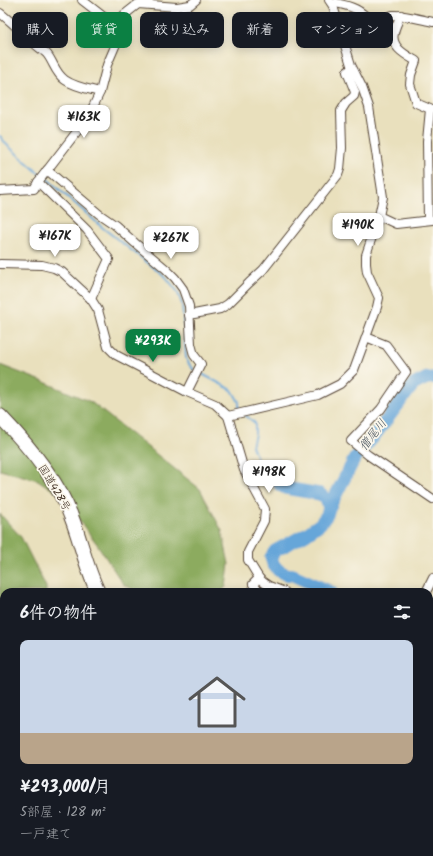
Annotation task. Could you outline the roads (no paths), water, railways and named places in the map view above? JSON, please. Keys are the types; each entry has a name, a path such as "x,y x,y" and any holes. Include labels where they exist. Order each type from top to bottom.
{"highway":[{"name":"国道428号","path":"0,416 13,429 54,482 71,515 87,566 96,588"}],"street":[{"path":"82,0 97,12"},
{"path":"128,12 138,4 177,7 190,6 196,0"},
{"path":"334,2 349,6 368,18 377,20 392,15 401,15 433,22"},
{"path":"228,416 318,395 340,384 354,370 377,307 379,298 368,272 366,255 379,216 383,197 369,107 362,87 352,68 334,2"},
{"path":"0,13 34,44 46,52 51,59 56,72 64,79 75,85 100,92"},
{"path":"379,216 396,224 431,220 427,141 430,109 416,103 410,84 411,75 416,61 401,52 394,44 393,35 401,15"},
{"path":"0,191 34,189 85,121 93,107 100,92 107,65 114,48"},
{"path":"189,315 220,309 228,304 263,270 338,175 342,148 341,111 346,103 354,96 355,92 347,72 352,68"},
{"path":"47,170 166,268 183,289 189,306 191,344 194,355 201,364 187,392"},
{"path":"38,182 87,230 109,259 91,299"},
{"path":"0,264 42,265 62,272 91,299 98,310 108,347 116,355 187,392 215,404 228,416 244,470 265,509 264,521 248,552 248,560 259,578 269,586 274,588"},
{"path":"366,337 386,345 406,372 381,409 351,441 368,455 433,499"},
{"path":"256,588 253,584 259,578"},
{"path":"428,588 433,578"}],"waterway":[{"path":"0,136 7,145 41,175"},
{"path":"45,177 103,228 166,277 177,291 182,304 186,358 194,370"},
{"path":"200,373 232,390 239,402 240,411"},
{"name":"僧尾川","path":"329,508 355,458 372,439 413,385 427,378 433,378"},
{"path":"245,415 255,423 255,434 252,446 260,466 278,477"},
{"name":"僧尾川","path":"278,477 280,485 285,488 320,494 326,499 329,508 327,515 320,524 306,534 275,551 271,557 273,564 278,570 285,574 293,575 322,588"}]}
